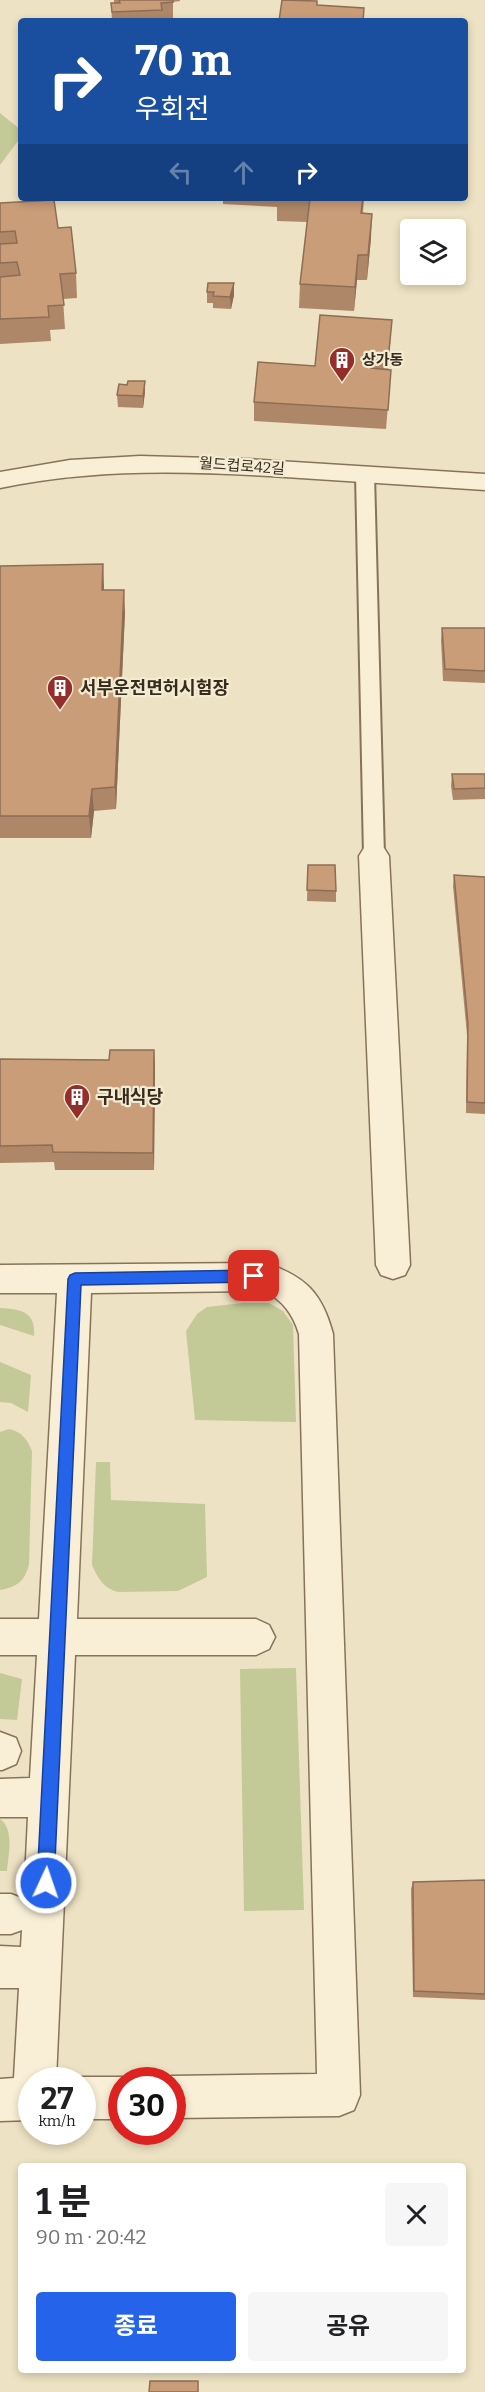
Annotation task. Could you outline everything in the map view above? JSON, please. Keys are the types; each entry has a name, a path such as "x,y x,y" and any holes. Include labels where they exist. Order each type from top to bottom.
{"street":[{"name":"월드컵로42길","path":"0,480 67,468 129,462 191,463 485,482"},
{"path":"374,856 393,1265"},
{"path":"0,1279 266,1277 280,1281 300,1297 314,1321 339,2095 186,2097"},
{"path":"36,2067 75,1279"},
{"path":"0,1637 256,1637"},
{"path":"0,1798 50,1797"},
{"path":"0,1967 41,1968"},
{"path":"0,2100 18,2099"}],"lane":[{"path":"365,474 374,856"}],"green space":[{"path":"0,113 18,128 18,141 0,165"},
{"path":"269,1303 283,1311 293,1325 296,1422 195,1420 186,1331 197,1314 207,1307"},
{"path":"0,1308 14,1309 29,1316 34,1328 34,1336 0,1325"},
{"path":"0,1362 31,1375 28,1412 11,1403 0,1402"},
{"path":"9,1429 24,1437 32,1451 29,1565 25,1576 19,1583 0,1590 0,1432"},
{"path":"96,1462 110,1462 111,1500 205,1504 207,1577 178,1591 118,1592 105,1585 92,1565"},
{"path":"296,1668 304,1910 244,1911 240,1669"},
{"path":"0,1673 22,1679 17,1720 0,1719"},
{"path":"0,1819 5,1823 9,1836 7,1871 0,1871"}],"building":[{"path":"119,0 172,0 173,2 161,3 162,10 112,12 111,3 120,3"},
{"path":"282,0 317,1 317,5 364,8 363,18 279,18"},
{"path":"54,201 58,228 71,227 76,273 60,274 64,305 48,306 49,317 0,319 0,277 20,275 17,262 0,263 0,244 17,243 15,231 0,232 0,203"},
{"path":"310,201 363,201 361,213 372,214 368,255 358,255 355,287 300,284"},
{"path":"208,283 234,283 230,297 213,296 214,292 207,292"},
{"name":"상가동","path":"320,315 392,320 388,361 371,361 371,368 391,370 388,410 254,402 258,362 315,366"},
{"path":"128,381 145,381 143,396 117,395 119,384 127,385"},
{"name":"서부운전면허시험장","path":"103,564 102,590 124,590 115,787 92,789 89,816 0,816 0,566"},
{"path":"442,628 485,628 485,671 445,669"},
{"path":"452,774 485,774 485,788 454,789"},
{"path":"308,865 335,865 336,891 307,890"},
{"path":"454,875 485,877 485,1103 467,1102 468,1024"},
{"name":"구내식당","path":"110,1050 154,1050 153,1153 53,1152 52,1145 0,1146 0,1059 109,1060"},
{"path":"485,1880 485,1994 414,1991 413,1882"},
{"path":"150,2381 198,2381 198,2392 149,2392"}],"place":[{"name":"상가동","path":"342,383"},
{"name":"서부운전면허시험장","path":"60,711"},
{"name":"구내식당","path":"77,1120"}],"route":[{"path":"46,1883 75,1279 254,1276"}]}
